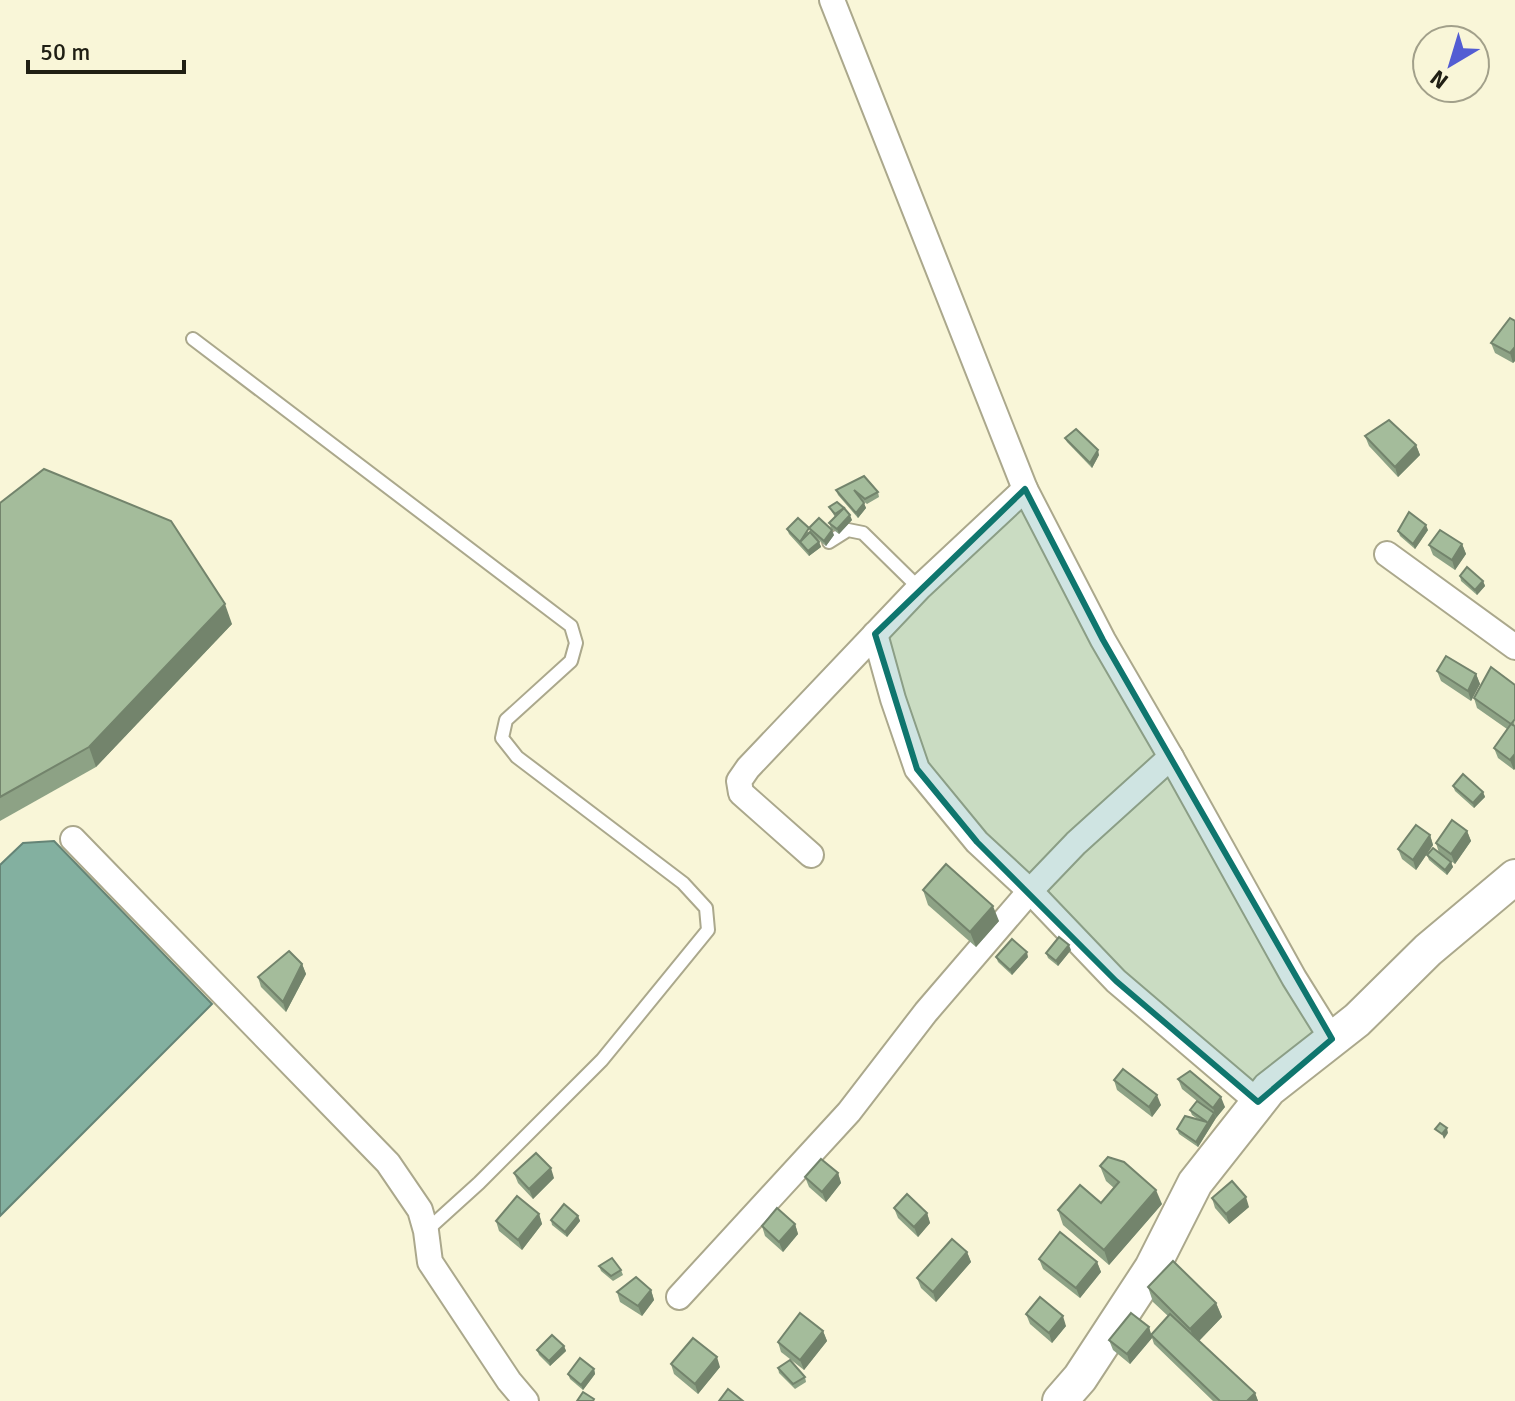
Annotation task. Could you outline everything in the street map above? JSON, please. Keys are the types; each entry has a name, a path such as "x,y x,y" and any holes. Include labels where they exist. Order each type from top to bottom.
{"street":[{"path":"832,0 1025,489 1103,640 1294,978 1332,1039"},
{"path":"811,855 741,793 739,781 919,588 1025,489"},
{"path":"1387,554 1515,647"},
{"path":"875,634 917,769 977,842 1030,891 1116,981 1258,1102"},
{"path":"679,1297 849,1112 926,1012 1030,891 1076,843 1171,757"},
{"path":"73,839 388,1163 420,1210 430,1262 509,1381 526,1401"},
{"path":"1060,1401 1080,1378 1152,1268 1195,1183 1258,1102 1269,1089 1357,1020 1428,950 1505,884 1515,856"}],"lane":[{"path":"193,339 571,626 576,643 571,661 506,720 502,738 517,757 683,883 706,908 708,930 602,1060 479,1183 426,1231"},
{"path":"829,542 848,530 863,533 919,588"}],"highlighted area":[{"path":"1025,489 1103,640 1332,1039 1258,1102 1116,981 977,842 917,769 875,634"}],"shaded area":[{"path":"54,841 212,1004 0,1216 0,865 23,843"}],"building":[{"path":"1510,318 1515,321 1515,347 1510,353 1491,343"},
{"path":"1389,420 1416,445 1395,467 1365,436"},
{"path":"1076,429 1098,450 1090,463 1065,438"},
{"path":"44,469 171,521 225,604 89,747 0,797 0,503"},
{"path":"864,476 878,492 865,499 854,490 864,503 856,513 836,490"},
{"path":"837,502 844,508 835,514 829,507"},
{"path":"844,508 850,515 837,529 829,523"},
{"path":"1409,512 1426,525 1413,544 1398,531"},
{"path":"798,518 809,528 800,542 787,529"},
{"path":"819,518 832,530 824,541 809,528"},
{"path":"1440,530 1462,544 1452,560 1429,545"},
{"path":"810,532 819,542 808,551 800,542"},
{"path":"1467,567 1483,581 1475,590 1460,576"},
{"path":"1446,656 1476,674 1468,691 1437,671"},
{"path":"1491,667 1515,685 1515,719 1511,724 1474,698"},
{"path":"1511,724 1515,726 1515,754 1510,760 1494,748"},
{"path":"1463,774 1483,792 1473,803 1453,786"},
{"path":"1452,820 1467,831 1451,854 1436,843"},
{"path":"1416,825 1430,835 1413,860 1398,849"},
{"path":"1433,848 1451,862 1445,870 1427,855"},
{"path":"946,864 993,906 970,932 923,890"},
{"path":"1059,937 1069,945 1056,961 1046,953"},
{"path":"1012,939 1027,952 1010,970 996,957"},
{"path":"289,951 302,964 283,1002 258,977"},
{"path":"1123,1069 1157,1095 1149,1107 1114,1080"},
{"path":"1190,1071 1221,1097 1213,1108 1178,1079"},
{"path":"1197,1101 1214,1113 1196,1142 1177,1129 1185,1116 1207,1122 1190,1110"},
{"path":"1440,1123 1447,1128 1442,1134 1435,1129"},
{"path":"536,1153 551,1168 529,1189 514,1173"},
{"path":"1108,1157 1124,1162 1156,1190 1104,1250 1058,1210 1080,1185 1101,1203 1119,1182 1100,1166"},
{"path":"821,1159 838,1173 822,1192 805,1177"},
{"path":"1232,1181 1246,1197 1226,1214 1212,1198"},
{"path":"907,1194 927,1213 914,1227 894,1208"},
{"path":"517,1196 539,1214 518,1240 496,1221"},
{"path":"564,1204 578,1216 565,1232 551,1220"},
{"path":"777,1208 795,1224 779,1242 762,1226"},
{"path":"1060,1232 1097,1262 1076,1288 1039,1259"},
{"path":"952,1239 967,1252 933,1292 917,1278"},
{"path":"612,1258 621,1270 611,1276 599,1266"},
{"path":"1173,1261 1216,1303 1190,1329 1148,1287"},
{"path":"636,1277 651,1290 638,1306 617,1292"},
{"path":"1040,1297 1063,1316 1049,1333 1026,1314"},
{"path":"800,1313 823,1331 800,1360 778,1342"},
{"path":"1131,1313 1149,1327 1127,1354 1109,1340"},
{"path":"1170,1314 1255,1393 1247,1401 1220,1401 1151,1335"},
{"path":"552,1335 564,1346 549,1361 537,1350"},
{"path":"693,1338 717,1357 695,1384 671,1364"},
{"path":"580,1358 594,1369 581,1385 568,1374"},
{"path":"790,1360 805,1377 793,1384 778,1368"},
{"path":"728,1389 743,1401 719,1401"},
{"path":"583,1392 594,1399 593,1401 577,1401"}]}
